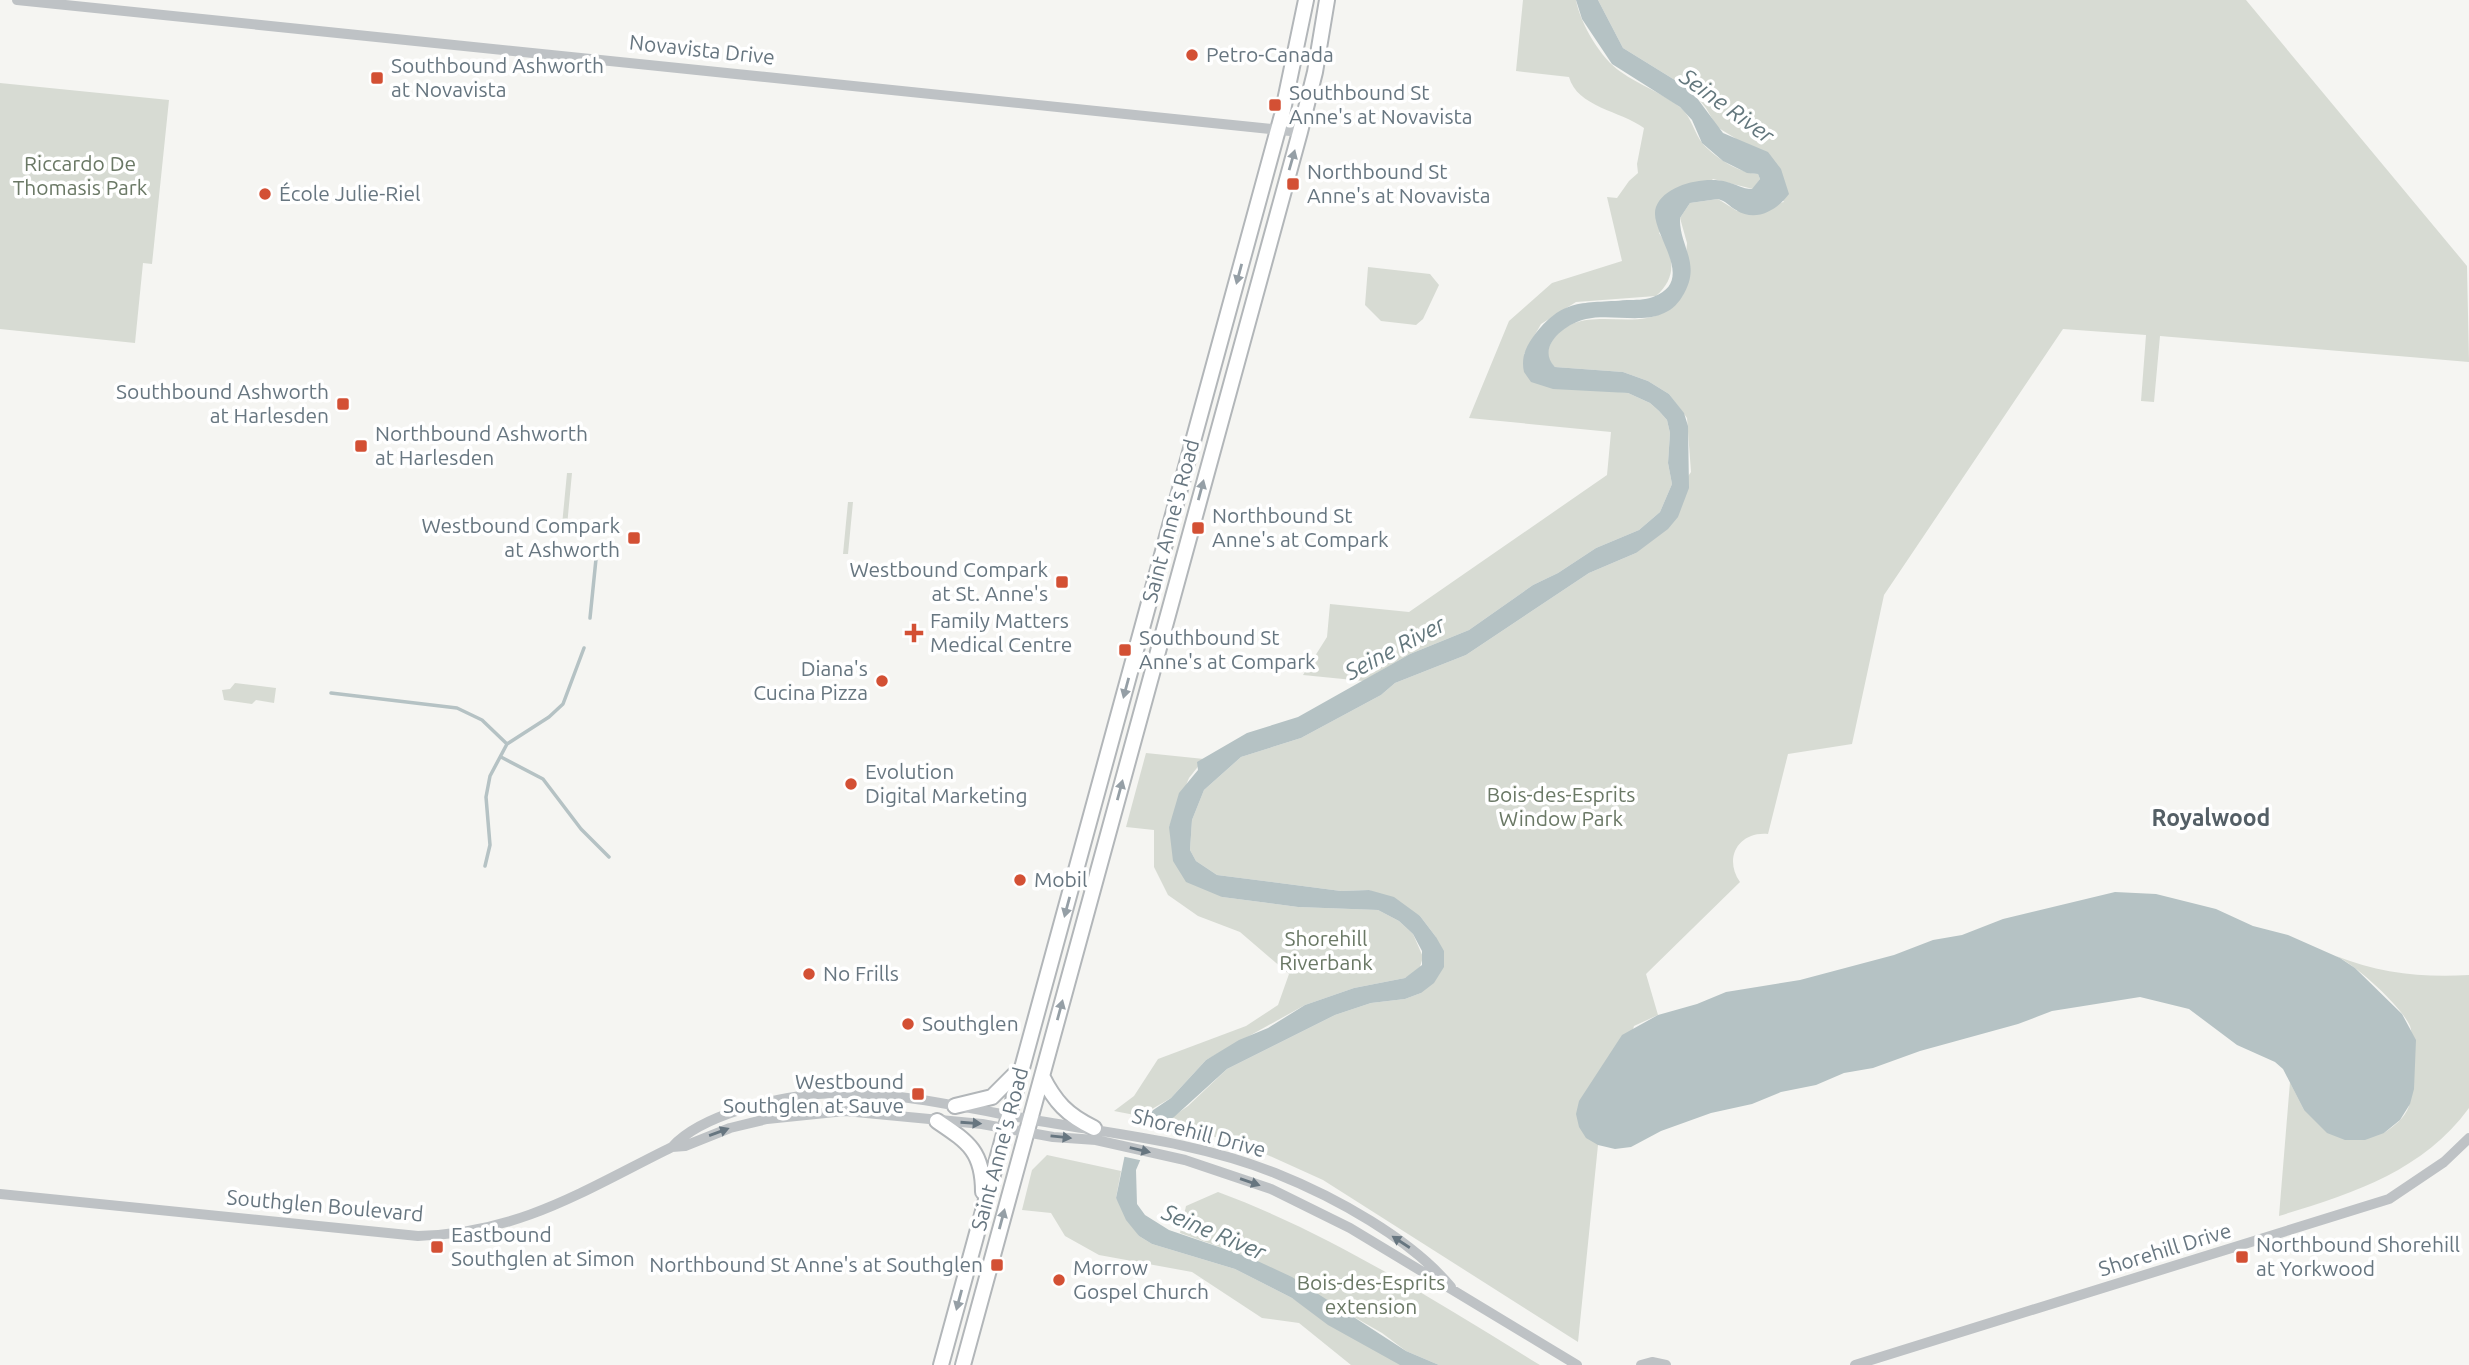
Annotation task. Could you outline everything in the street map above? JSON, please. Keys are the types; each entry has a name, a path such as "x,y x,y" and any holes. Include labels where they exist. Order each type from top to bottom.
{"main road":[{"name":"Saint Anne's Road","path":"941,1365 1278,130 1306,0"},
{"name":"Saint Anne's Road","path":"963,1365 1300,132 1315,72 1327,0"},
{"path":"1256,209 1274,226"},
{"path":"955,1106 992,1097 1010,1082 1024,1062"},
{"path":"1042,1076 1055,1101 1066,1112 1096,1132"},
{"path":"937,1121 965,1139 976,1153 983,1175 984,1211"}],"street":[{"name":"Novavista Drive","path":"17,0 1300,132"},
{"name":"Southglen Boulevard","path":"0,1194 435,1235 473,1232 521,1219 558,1204 672,1147 681,1137 726,1115 774,1101 819,1094 955,1106 1027,1126"},
{"name":"Southglen Boulevard","path":"672,1147 685,1146 730,1128 767,1119 821,1111 937,1121 1007,1122"},
{"name":"Shorehill Drive","path":"1027,1126 1096,1132 1189,1146 1275,1173 1357,1214 1429,1261 1451,1287"},
{"name":"Shorehill Drive","path":"1096,1132 1271,1189 1350,1228 1576,1365 1583,1365"},
{"name":"Shorehill Drive","path":"1855,1365 2389,1199 2445,1162 2469,1138"},
{"path":"1641,1365 1652,1362 1665,1365"}],"green space":[{"path":"1523,0 1576,0 1592,40 1613,66 1681,108 1703,144 1714,154 1736,168 1758,174 1760,179 1753,189 1713,179 1659,233 1668,249 1671,274 1656,296 1576,302 1541,324 1524,354 1609,391 1628,393 1650,403 1667,420 1670,433 1668,463 1672,484 1660,512 1639,530 1596,548 1558,573 1533,585 1469,630 1410,654 1363,681 1303,675 1327,637 1330,604 1409,612 1607,475 1611,432 1469,418 1509,321 1552,283 1622,261 1607,197 1617,198 1638,173 1637,164 1644,128 1590,102 1574,87 1569,77 1516,71"},
{"name":"Bois-des-Esprits Window Park","path":"1598,0 2246,0 2467,266 2469,362 2160,336 2154,402 2141,401 2146,335 2063,329 1884,595 1852,744 1788,754 1768,834 1749,837 1737,848 1734,855 1735,873 1740,882 1646,974 1658,1015 1634,1026 1598,1145 1578,1342 1323,1180 1252,1148 1165,1122 1188,1106 1227,1069 1335,1015 1371,1003 1405,999 1421,993 1436,937 1420,916 1369,890 1341,891 1217,875 1196,861 1190,850 1192,820 1204,790 1241,757 1301,738 1381,695 1395,683 1466,655 1589,573 1636,553 1691,472 1687,418 1669,394 1648,381 1623,372 1555,367 1549,359 1548,350 1560,332 1570,325 1595,319 1647,318 1663,313 1676,304 1683,295 1687,243 1680,218 1690,203 1718,199 1737,211 1784,202 1735,138 1717,127 1691,90 1623,48"},
{"name":"Riccardo De Thomasis Park","path":"0,83 169,100 152,264 143,263 135,343 0,329"},
{"path":"1368,267 1430,274 1439,285 1423,319 1416,325 1381,321 1365,305"},
{"path":"567,473 572,473 567,526 562,525"},
{"path":"848,502 853,502 848,554 843,554"},
{"path":"235,683 276,688 274,703 256,700 252,704 224,700 222,690 230,689"},
{"name":"Shorehill Riverbank","path":"1146,753 1204,759 1189,778 1169,827 1222,897 1298,907 1378,910 1399,921 1413,934 1423,957 1419,970 1405,978 1354,988 1305,1005 1206,1060 1171,1098 1140,1116 1114,1111 1134,1096 1158,1059 1246,1026 1278,1005 1289,974 1240,932 1198,916 1168,895 1154,867 1154,830 1126,827"},
{"path":"2336,956 2368,967 2401,973 2469,975 2469,1108 2430,1149 2383,1178 2332,1199 2279,1216 2290,1082 2304,1110 2384,1133 2402,1118 2410,1100 2410,1026 2377,987"},
{"path":"1047,1155 1121,1171 1116,1198 1139,1236 1152,1244 1235,1269 1292,1298 1401,1365 1351,1365 1299,1323 1262,1318 1192,1272 1099,1255 1065,1236 1051,1213 1022,1210 1032,1170"},
{"name":"Bois-des-Esprits extension","path":"1218,1192 1261,1209 1343,1249 1423,1293 1540,1365 1439,1365 1406,1351 1382,1333 1251,1258 1180,1233 1186,1206"}],"shaded area":[{"name":"Seine River","path":"1576,0 1598,0 1623,48 1691,90 1723,133 1768,152 1781,169 1789,194 1772,210 1758,215 1744,214 1718,199 1690,203 1680,218 1690,275 1682,297 1673,307 1663,314 1651,317 1598,317 1578,321 1562,331 1551,344 1550,359 1555,367 1623,372 1648,381 1669,394 1684,413 1688,426 1689,488 1678,517 1668,529 1636,553 1589,573 1466,655 1395,683 1381,695 1301,738 1241,757 1204,790 1192,820 1190,850 1196,861 1217,875 1341,891 1369,890 1394,897 1420,916 1436,937 1444,951 1444,967 1434,983 1421,993 1405,999 1371,1003 1335,1015 1227,1069 1174,1117 1154,1128 1136,1170 1137,1204 1145,1215 1169,1230 1251,1258 1292,1277 1406,1351 1439,1365 1400,1365 1328,1325 1292,1298 1235,1269 1152,1244 1139,1236 1126,1220 1116,1198 1131,1125 1171,1098 1206,1060 1239,1040 1268,1028 1305,1005 1354,988 1405,978 1422,965 1422,951 1413,934 1399,921 1378,910 1298,907 1222,897 1186,882 1173,861 1169,827 1179,793 1198,770 1197,762 1247,733 1298,717 1410,654 1469,630 1533,585 1558,573 1596,548 1639,530 1660,512 1672,484 1668,463 1670,433 1667,420 1650,403 1628,393 1553,389 1531,382 1524,372 1524,354 1530,341 1544,324 1564,309 1585,303 1647,299 1666,289 1672,279 1672,267 1655,217 1656,207 1668,193 1677,187 1708,180 1752,189 1760,179 1758,174 1747,173 1723,161 1702,143 1692,120 1680,107 1612,64 1582,19"},
{"path":"2115,892 2156,894 2216,909 2253,926 2288,935 2340,958 2355,968 2402,1014 2416,1040 2414,1089 2410,1104 2400,1120 2384,1133 2365,1140 2345,1140 2327,1133 2304,1110 2283,1069 2275,1062 2237,1045 2189,1009 2140,997 2052,1011 1873,1068 1844,1073 1816,1085 1781,1092 1752,1104 1711,1113 1661,1131 1631,1147 1615,1149 1598,1145 1586,1138 1579,1127 1576,1114 1579,1101 1622,1035 1658,1015 1726,992 1800,980 1894,955 1933,940 1962,935 2003,919"}],"pier":[{"path":"1128,1123 1158,1129 1144,1161 1121,1156"}],"waterway":[{"path":"590,618 596,559"},
{"path":"485,866 490,845 486,797 490,776 507,744 549,717 563,704 584,648"},
{"path":"331,693 457,708 482,720 507,744"},
{"path":"501,757 543,779 581,829 609,857"}],"place":[{"name":"Petro-Canada","path":"1192,55"},
{"name":"Southbound Ashworth at Novavista","path":"377,78"},
{"name":"Southbound St Anne's at Novavista","path":"1275,105"},
{"name":"Northbound St Anne's at Novavista","path":"1293,184"},
{"name":"École Julie-Riel","path":"265,194"},
{"name":"Southbound Ashworth at Harlesden","path":"343,404"},
{"name":"Northbound Ashworth at Harlesden","path":"361,446"},
{"name":"Northbound St Anne's at Compark","path":"1198,528"},
{"name":"Westbound Compark at Ashworth","path":"634,538"},
{"name":"Westbound Compark at St. Anne's","path":"1062,582"},
{"name":"Family Matters Medical Centre","path":"914,633"},
{"name":"Southbound St Anne's at Compark","path":"1125,650"},
{"name":"Diana's Cucina Pizza","path":"882,681"},
{"name":"Evolution Digital Marketing","path":"851,784"},
{"name":"Mobil","path":"1020,880"},
{"name":"No Frills","path":"809,974"},
{"name":"Southglen","path":"908,1024"},
{"name":"Westbound Southglen at Sauve","path":"918,1094"},
{"name":"Eastbound Southglen at Simon","path":"437,1247"},
{"name":"Northbound Shorehill at Yorkwood","path":"2242,1257"},
{"name":"Northbound St Anne's at Southglen","path":"997,1265"},
{"name":"Morrow Gospel Church","path":"1059,1280"}],"district":[{"name":"Royalwood","path":"2211,818"}]}
